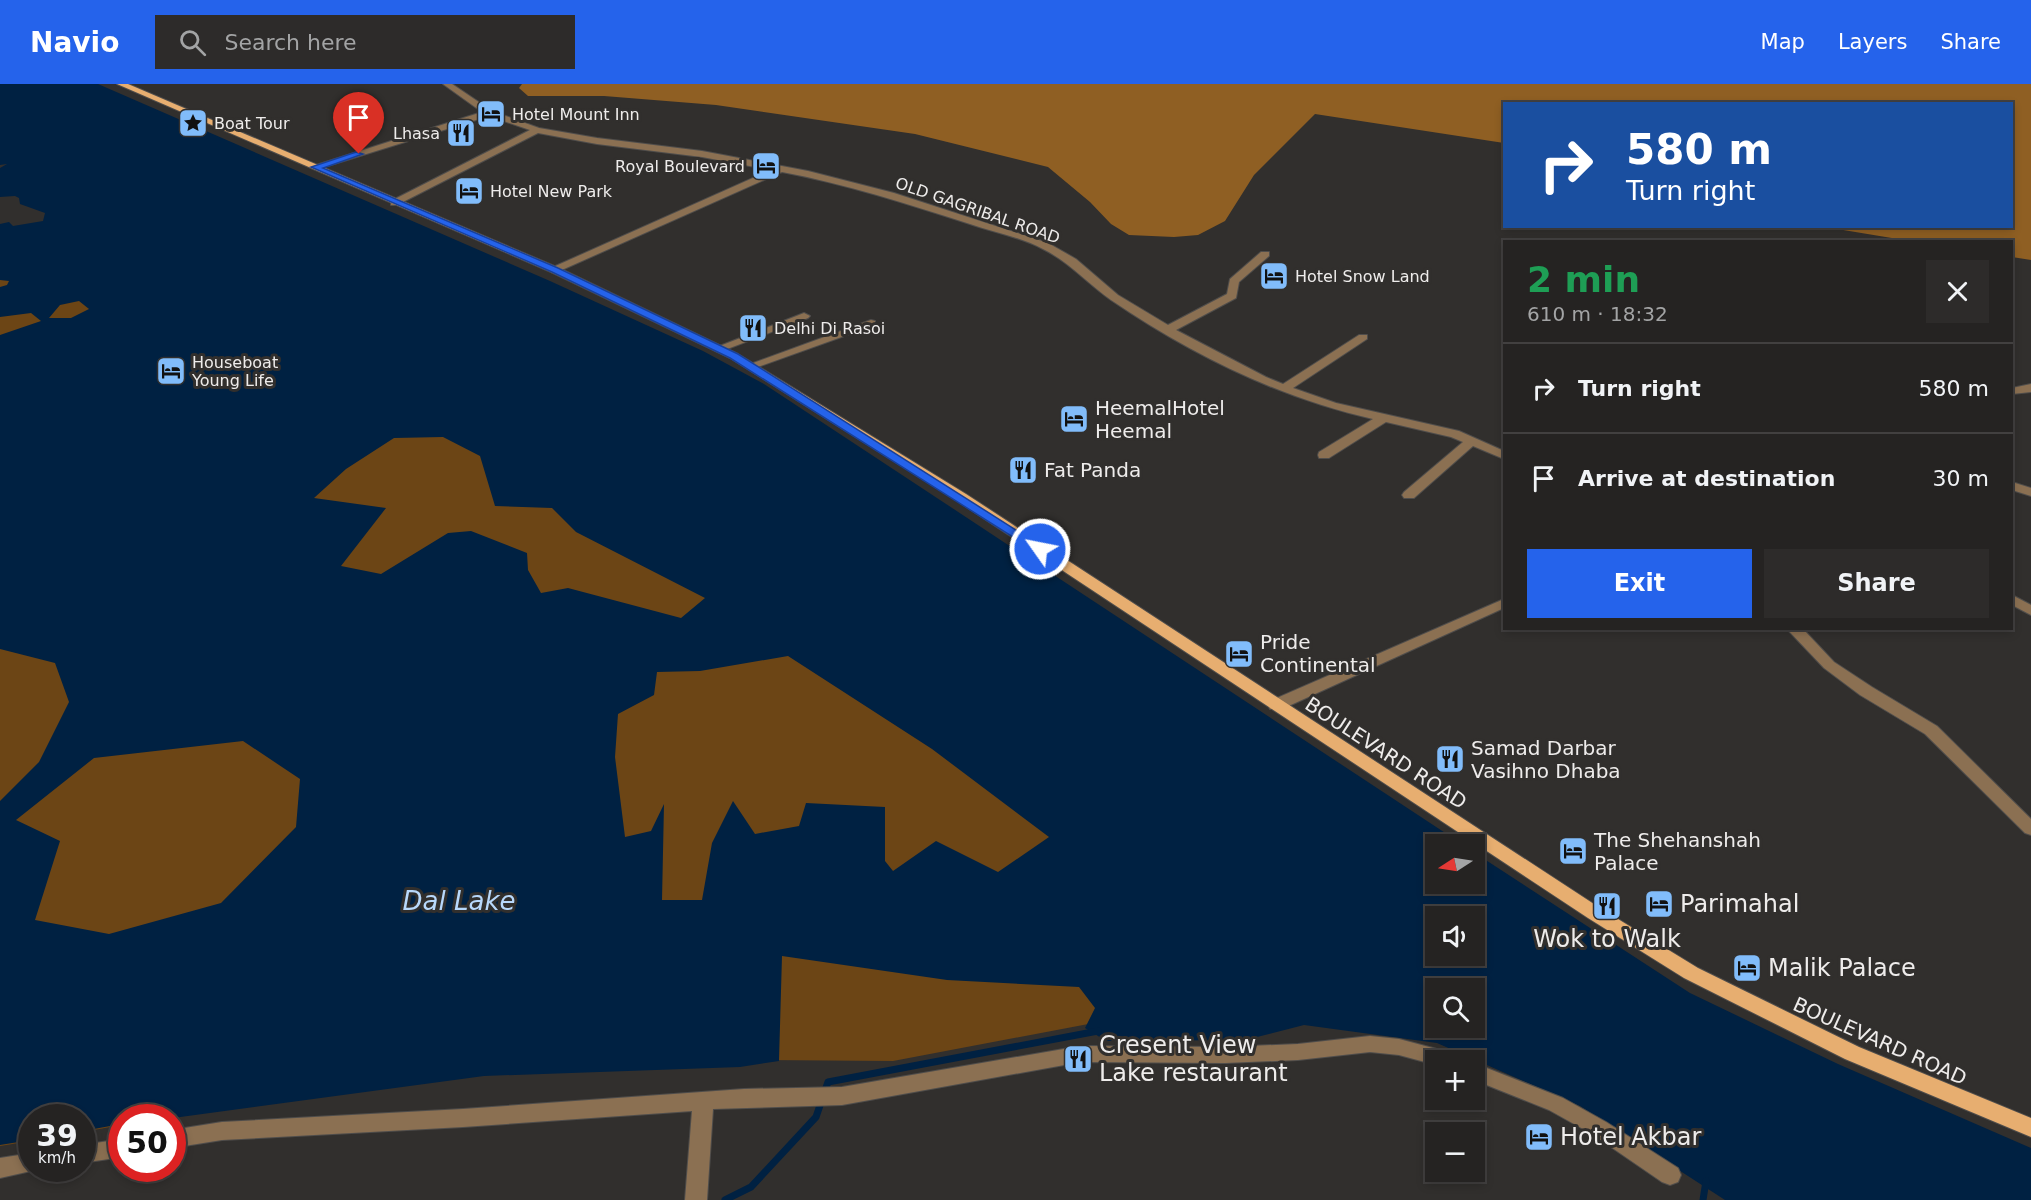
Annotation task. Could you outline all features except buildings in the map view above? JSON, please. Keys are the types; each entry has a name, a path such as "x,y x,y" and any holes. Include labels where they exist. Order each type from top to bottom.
{"main road":[{"name":"BOULEVARD ROAD","path":"121,84 555,270 751,366 961,497 1594,913 1691,973 1852,1053 2031,1128"}],"street":[{"name":"OLD GAGRIBAL ROAD","path":"447,84 489,113 537,130 597,141 702,154 781,169 891,195 1044,245 1072,261 1114,297 1168,330 1262,380 1332,406 1455,434 1503,454"},
{"path":"315,167 489,113"},
{"path":"393,202 537,130"},
{"path":"555,270 781,169"},
{"path":"1168,330 1233,296 1234,281 1265,254"},
{"path":"718,349 804,316"},
{"path":"751,366 871,323"},
{"path":"1283,388 1363,338"},
{"path":"2013,391 2031,388"},
{"path":"1324,455 1385,417"},
{"path":"1409,495 1472,441"},
{"path":"2013,486 2031,492"},
{"path":"2013,600 2031,611"},
{"path":"1276,705 1503,603"},
{"path":"1796,630 1829,665 1866,691 1931,730 2031,829"},
{"path":"186,1137 222,1131 463,1118 703,1101 842,1095 1081,1054 1225,1055 1298,1052 1371,1044 1425,1054"},
{"path":"1485,1075 1556,1104 1599,1128 1670,1175"},
{"path":"696,1200 703,1101"},
{"path":"0,1168 18,1165"}],"shaded area":[{"path":"522,84 2031,84 2031,260 2013,257 2013,240 1904,240 1831,228 2013,228 2013,102 1503,102 1503,143 1315,114 1254,175 1225,221 1198,235 1174,237 1129,235 1111,224 1090,202 1048,167 915,134 716,105 604,96 528,96 519,88"},
{"path":"102,246 1425,950 1425,960 893,1061 510,1058 186,1108 186,1104 108,1104 108,1127 96,1130 96,1104 18,1104 18,1143 0,1146 0,262"}],"water":[{"name":"Dal Lake","path":"0,84 98,84 550,281 703,351 764,384 1447,834 1425,834 1425,894 1485,894 1485,860 1690,993 1838,1064 2031,1148 2031,1200 1725,1200 1580,1106 1485,1064 1485,1050 1453,1050 1437,1043 1304,1025 1245,1040 1106,1041 1085,1028 1095,1008 1079,987 947,980 782,956 779,1061 740,1067 484,1076 186,1116 186,1104 108,1104 108,1126 96,1129 96,1104 18,1104 18,1142 0,1145 0,801 39,762 69,702 55,663 0,649 0,335 41,321 31,313 0,317 0,287 7,285 9,281 0,280 0,224 9,222 13,226 43,221 45,213 20,204 19,198 15,196 0,197 0,168 7,164 0,165","holes":["79,301 89,309 71,318 49,318 60,305","443,437 480,456 495,506 552,508 576,532 705,598 681,618 568,588 541,593 528,570 527,553 471,531 448,533 381,574 341,566 386,508 314,498 346,469 394,438","788,656 932,749 1049,837 998,872 936,841 893,871 885,861 885,807 806,803 799,826 755,834 733,801 712,843 702,900 662,900 664,804 651,831 625,837 615,757 618,714 654,695 657,672 700,671","243,741 300,779 296,827 221,903 109,934 35,920 60,841 16,820 94,758"]}],"waterway":[{"path":"725,1200 751,1187 816,1117 828,1082 1098,1031"},
{"path":"1703,1200 1706,1181"}],"place":[{"name":"Hotel Mount Inn","path":"491,114"},
{"name":"Boat Tour","path":"193,123"},
{"name":"Lhasa","path":"461,133"},
{"name":"Royal Boulevard","path":"766,166"},
{"name":"Hotel New Park","path":"469,191"},
{"name":"Hotel Snow Land","path":"1274,276"},
{"name":"Delhi Di Rasoi","path":"753,328"},
{"name":"Houseboat Young Life","path":"171,371"},
{"name":"HeemalHotel Heemal","path":"1074,419"},
{"name":"Fat Panda","path":"1023,470"},
{"name":"Pride Continental","path":"1239,654"},
{"name":"Samad Darbar Vasihno Dhaba","path":"1450,759"},
{"name":"The Shehanshah Palace","path":"1573,851"},
{"name":"Parimahal","path":"1659,904"},
{"name":"Wok to Walk","path":"1607,906"},
{"name":"Malik Palace","path":"1747,968"},
{"name":"Cresent View Lake restaurant","path":"1078,1059"},
{"name":"Hotel Akbar","path":"1539,1137"}],"route":[{"path":"359,154 315,167 555,270 734,356 961,497 1040,549"}]}
